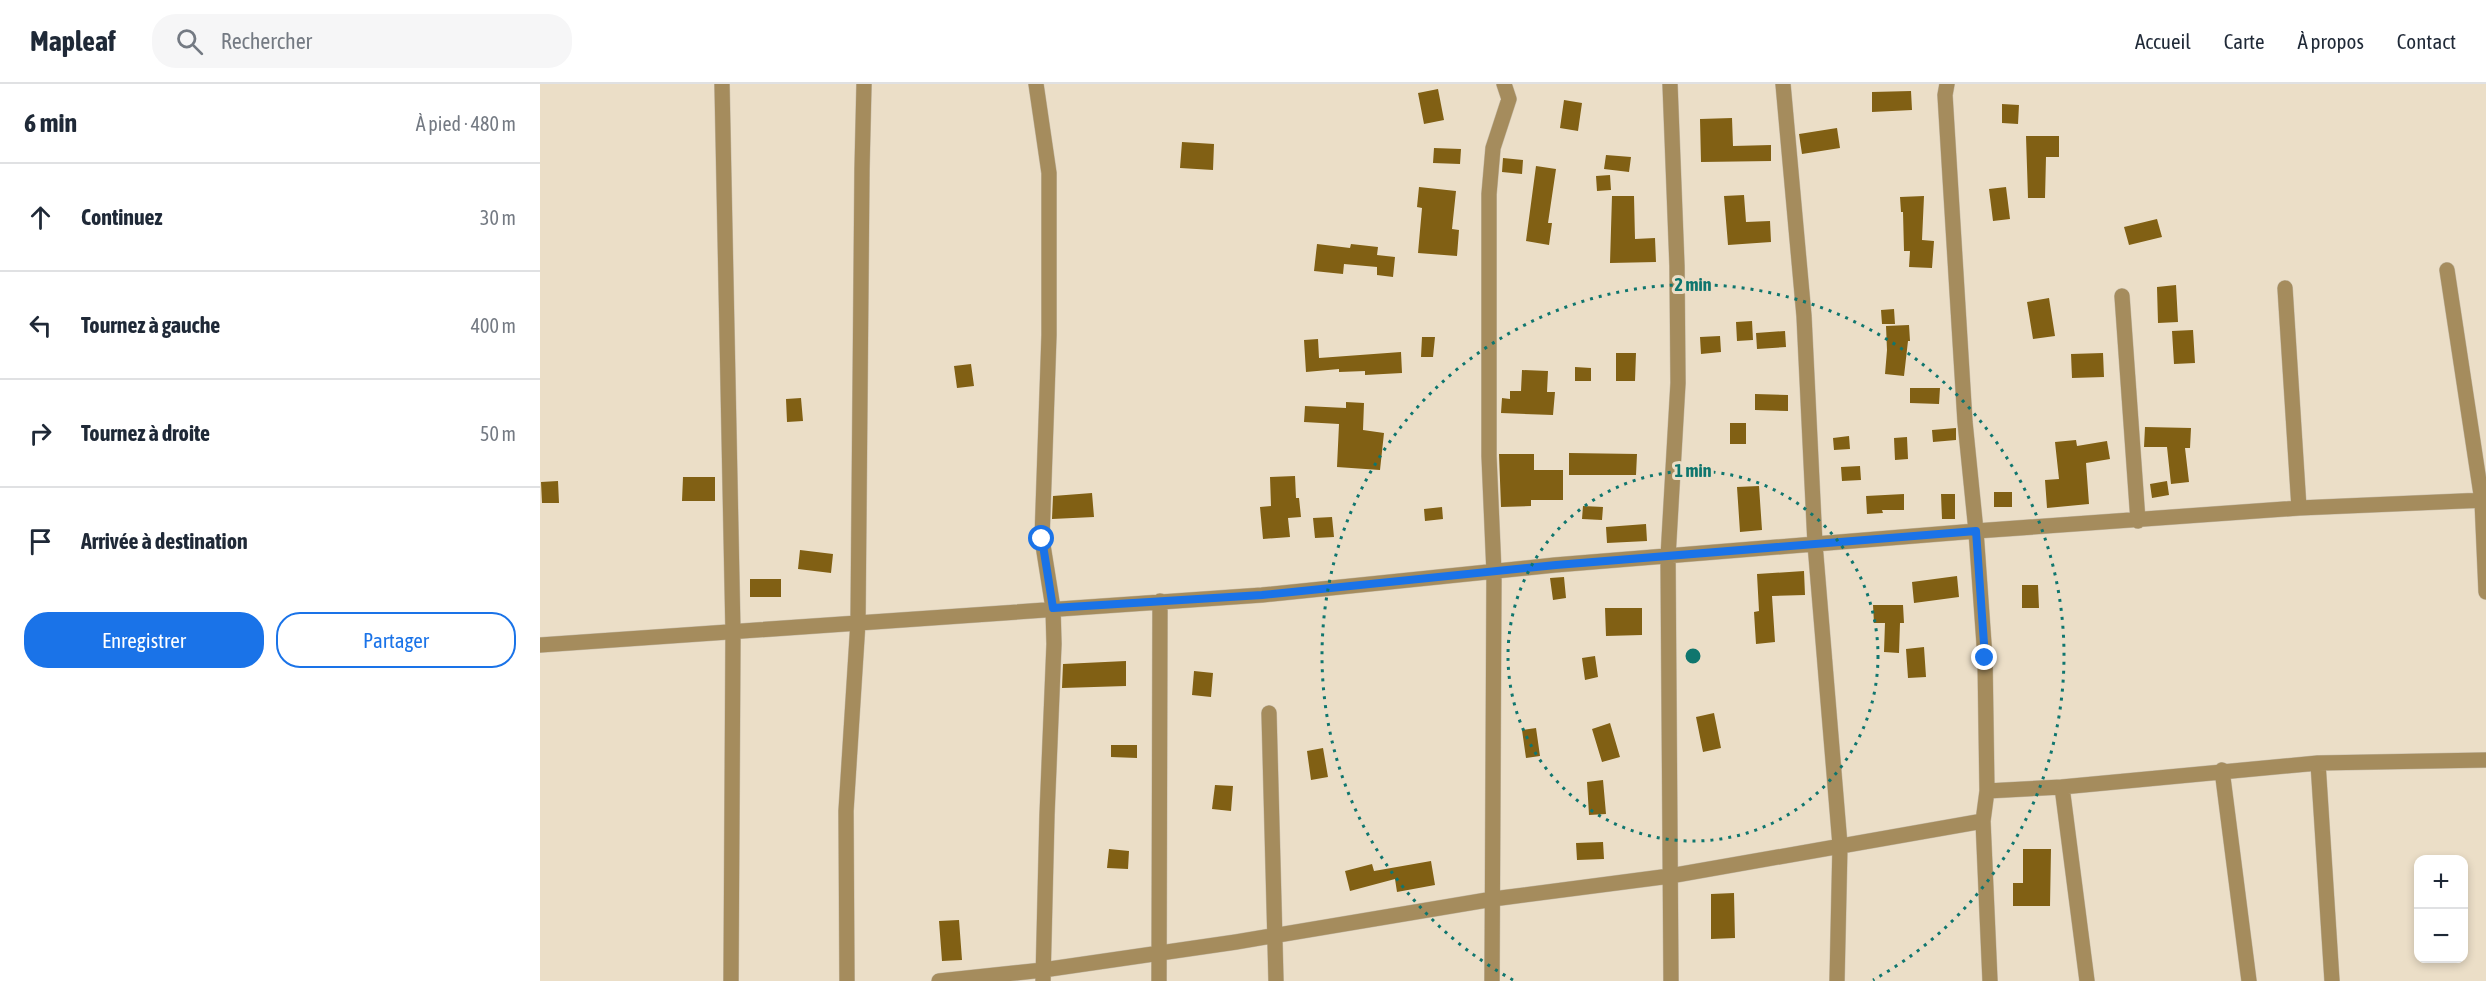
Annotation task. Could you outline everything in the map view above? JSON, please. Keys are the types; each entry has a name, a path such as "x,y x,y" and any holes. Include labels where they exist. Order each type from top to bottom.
{"street":[{"path":"722,84 733,633 731,981"},
{"path":"847,981 846,811 858,622 864,84"},
{"path":"1036,84 1049,173 1048,335 1042,539 1053,608 1054,644 1043,975"},
{"path":"1492,981 1494,573 1489,456 1489,194 1493,148 1509,99 1504,84"},
{"path":"1670,84 1677,266 1678,383 1668,557 1671,981"},
{"path":"1782,84 1804,316 1815,544 1840,845 1837,981"},
{"path":"1947,84 1945,95 1965,422 1985,658 1987,791 1983,821 1990,981"},
{"path":"2447,270 2484,501 2486,592"},
{"path":"2285,288 2299,508"},
{"path":"2122,296 2138,521"},
{"path":"540,645 1262,595 1556,565 1976,531 2299,508 2484,501"},
{"path":"1159,981 1160,601"},
{"path":"1269,713 1276,981"},
{"path":"1987,791 2062,787 2222,770 2318,763 2486,760"},
{"path":"2318,763 2332,981"},
{"path":"2222,770 2249,981"},
{"path":"2062,787 2087,981"},
{"path":"939,981 1043,975 1159,953 1493,899 1670,876 1983,821"}],"building":[{"path":"1438,89 1444,120 1424,124 1418,93"},
{"path":"1911,91 1912,110 1872,112 1872,92"},
{"path":"1564,100 1582,103 1578,131 1560,128"},
{"path":"2002,104 2019,105 2018,124 2002,123"},
{"path":"1732,118 1733,146 1771,145 1771,161 1701,162 1700,119"},
{"path":"1837,128 1840,148 1802,154 1799,134"},
{"path":"2026,136 2059,136 2059,157 2046,157 2045,198 2028,198"},
{"path":"1182,142 1214,144 1213,170 1180,168"},
{"path":"1434,148 1461,149 1460,164 1433,163"},
{"path":"1606,155 1631,157 1629,172 1604,169"},
{"path":"1503,158 1523,160 1522,174 1502,172"},
{"path":"1536,166 1556,169 1548,223 1552,223 1549,245 1526,241"},
{"path":"1610,175 1611,190 1597,191 1596,176"},
{"path":"1419,187 1456,191 1452,229 1459,230 1457,256 1418,253 1422,208 1417,207"},
{"path":"2006,187 2010,219 1993,221 1989,189"},
{"path":"1744,195 1746,222 1770,221 1771,242 1728,245 1724,196"},
{"path":"1612,196 1634,196 1635,239 1655,238 1656,262 1610,263"},
{"path":"1924,196 1922,240 1934,241 1932,268 1909,267 1910,251 1904,251 1903,212 1901,212 1900,197"},
{"path":"2157,219 2162,237 2129,245 2124,227"},
{"path":"1317,244 1350,248 1351,244 1378,247 1377,255 1395,257 1393,277 1377,275 1377,267 1344,264 1343,274 1314,271"},
{"path":"2176,285 2178,322 2158,323 2157,287"},
{"path":"2049,298 2055,336 2033,339 2027,302"},
{"path":"1894,309 1895,324 1882,324 1881,310"},
{"path":"1752,321 1753,340 1737,341 1736,322"},
{"path":"1909,325 1910,341 1908,341 1904,376 1885,374 1886,326"},
{"path":"2193,330 2195,363 2174,364 2172,331"},
{"path":"1785,331 1786,347 1757,349 1756,333"},
{"path":"1720,336 1721,352 1701,354 1700,337"},
{"path":"1422,337 1435,337 1433,357 1421,357"},
{"path":"1318,339 1319,358 1401,352 1402,373 1365,375 1365,371 1339,372 1339,369 1306,372 1304,340"},
{"path":"1616,353 1636,353 1635,381 1616,381"},
{"path":"2103,353 2104,377 2072,378 2071,354"},
{"path":"971,364 974,386 957,388 954,366"},
{"path":"1575,367 1591,368 1591,381 1575,381"},
{"path":"1522,370 1548,371 1547,392 1555,392 1553,415 1501,413 1502,398 1510,399 1510,391 1521,391"},
{"path":"1910,388 1940,388 1939,404 1910,403"},
{"path":"1755,394 1788,395 1788,411 1755,410"},
{"path":"801,398 803,421 787,422 786,399"},
{"path":"1346,402 1364,403 1363,430 1384,433 1380,470 1337,467 1339,424 1304,422 1305,406 1346,408"},
{"path":"1730,423 1746,423 1746,444 1730,444"},
{"path":"2145,427 2191,428 2190,448 2185,448 2189,482 2171,484 2167,447 2144,447"},
{"path":"1956,428 1956,440 1933,442 1932,430"},
{"path":"1849,436 1850,449 1834,450 1833,438"},
{"path":"1907,437 1908,459 1895,460 1894,438"},
{"path":"2076,440 2077,446 2107,441 2110,459 2086,463 2089,504 2047,508 2045,480 2059,479 2055,442"},
{"path":"1569,453 1637,454 1636,475 1569,475"},
{"path":"1499,454 1534,454 1534,470 1563,470 1563,500 1531,500 1531,506 1501,507"},
{"path":"1860,466 1861,480 1842,481 1841,467"},
{"path":"1295,476 1296,498 1299,498 1301,517 1288,518 1290,537 1263,539 1260,507 1271,506 1270,477"},
{"path":"683,477 715,477 715,501 682,501"},
{"path":"558,481 559,503 542,503 541,482"},
{"path":"2167,481 2169,495 2152,498 2150,484"},
{"path":"1759,486 1762,530 1740,532 1737,487"},
{"path":"1994,492 2012,492 2012,507 1994,507"},
{"path":"1092,493 1094,517 1052,519 1053,496"},
{"path":"1904,494 1904,510 1882,510 1883,513 1867,514 1866,496"},
{"path":"1941,494 1955,494 1955,519 1942,519"},
{"path":"1583,506 1603,507 1602,520 1582,519"},
{"path":"1442,507 1443,519 1425,521 1424,509"},
{"path":"1332,517 1334,537 1315,538 1313,518"},
{"path":"1646,524 1647,541 1607,543 1606,527"},
{"path":"800,550 833,554 831,573 798,569"},
{"path":"1804,571 1805,595 1772,596 1775,642 1756,644 1754,612 1759,611 1757,574"},
{"path":"1957,576 1959,597 1914,603 1912,582"},
{"path":"1564,577 1566,598 1553,600 1550,578"},
{"path":"750,579 781,579 781,597 750,597"},
{"path":"2022,585 2038,585 2039,608 2022,608"},
{"path":"1873,605 1903,605 1904,623 1900,623 1899,653 1884,652 1885,623 1874,623"},
{"path":"1605,608 1642,608 1642,635 1606,636"},
{"path":"1924,647 1926,677 1908,678 1906,649"},
{"path":"1595,656 1598,677 1585,680 1582,658"},
{"path":"1126,661 1126,686 1062,688 1063,664"},
{"path":"1194,671 1213,673 1211,697 1192,695"},
{"path":"1714,713 1721,748 1703,752 1696,717"},
{"path":"1610,723 1620,757 1602,762 1592,729"},
{"path":"1536,728 1540,756 1526,758 1522,730"},
{"path":"1111,745 1137,745 1137,758 1111,757"},
{"path":"1323,748 1328,777 1311,780 1307,751"},
{"path":"1603,780 1606,814 1589,815 1587,782"},
{"path":"1215,785 1233,786 1231,811 1212,809"},
{"path":"1603,842 1604,859 1577,860 1576,843"},
{"path":"1109,849 1129,851 1128,869 1107,868"},
{"path":"2023,849 2051,849 2050,906 2013,906 2013,883 2023,883"},
{"path":"1431,861 1435,885 1397,892 1395,879 1350,891 1345,871 1372,864 1374,871"},
{"path":"1734,893 1735,938 1711,939 1711,894"},
{"path":"959,920 962,960 942,961 939,921"}],"route":[{"path":"1042,539 1053,608 1262,595 1556,565 1976,531 1985,658"}]}
